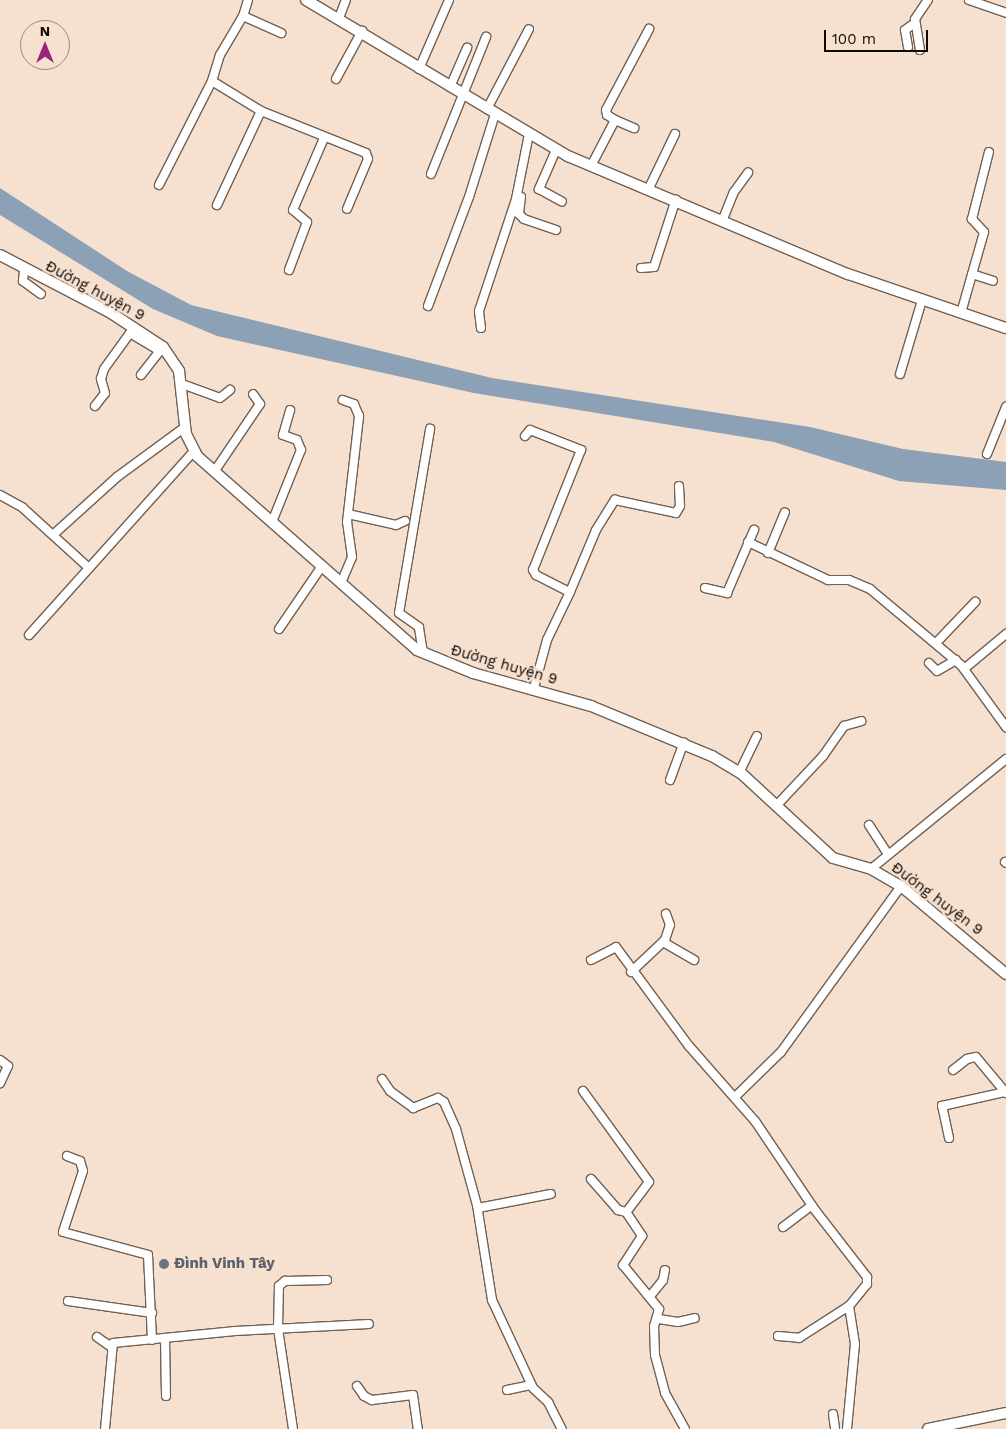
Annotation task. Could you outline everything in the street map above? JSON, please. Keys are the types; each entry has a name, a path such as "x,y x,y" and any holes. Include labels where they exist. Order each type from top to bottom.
{"street":[{"path":"159,185 212,81 220,55 243,16 248,0"},
{"path":"306,0 362,31 420,69 556,150 591,166 676,199 848,274 1006,328"},
{"path":"339,18 346,0"},
{"path":"420,69 449,0"},
{"path":"908,47 905,30 915,23 928,0"},
{"path":"969,0 1006,13"},
{"path":"995,8 999,0"},
{"path":"243,16 281,33"},
{"path":"915,23 920,50"},
{"path":"428,306 470,197 491,111 529,29"},
{"path":"634,128 607,115 606,110 649,29"},
{"path":"336,79 362,31"},
{"path":"431,174 486,37"},
{"path":"450,87 467,48"},
{"path":"212,81 261,111 324,138 364,150 368,156 347,209"},
{"path":"217,205 261,111"},
{"path":"591,166 615,120"},
{"path":"649,188 675,134"},
{"path":"531,135 519,214 556,230"},
{"path":"481,328 479,311 516,199 531,135"},
{"path":"289,270 307,222 293,210 324,138"},
{"path":"556,150 539,189 562,202"},
{"path":"961,313 984,232 972,219 989,152"},
{"path":"723,219 734,192 748,173"},
{"path":"641,268 654,266 676,199"},
{"name":"Đường huyện 9","path":"0,255 24,271 111,313 162,349 176,364 182,384 185,428 194,451 214,472 423,653 473,673 534,688 684,742 739,773 833,858 871,869 901,886 1006,974"},
{"path":"24,271 22,281 41,294"},
{"path":"972,274 993,281"},
{"path":"900,374 922,300"},
{"path":"95,406 105,393 101,378 104,369 130,333 162,349 141,375"},
{"path":"182,384 220,398 230,390"},
{"path":"214,472 260,404 253,394"},
{"path":"341,583 352,557 348,514 359,416 354,404 343,400"},
{"path":"988,454 1006,407"},
{"path":"272,522 301,450 298,440 283,435 290,410"},
{"path":"54,534 117,477 185,428"},
{"path":"423,653 420,626 399,613 430,429"},
{"path":"525,436 530,430 580,448 533,570 536,575 570,592"},
{"path":"29,635 194,451"},
{"path":"534,688 547,640 596,530 615,500 676,513 680,506 679,486"},
{"path":"0,495 54,534 90,568"},
{"path":"768,553 785,512"},
{"path":"348,514 396,525 405,520"},
{"path":"705,588 726,593 754,530"},
{"path":"748,542 790,565 804,566 828,580 859,583 956,660 964,668 1006,727"},
{"path":"279,629 322,566"},
{"path":"936,643 974,602"},
{"path":"964,668 1006,634"},
{"path":"929,663 937,671 956,660"},
{"path":"776,806 823,756 844,726 861,721"},
{"path":"739,773 757,736"},
{"path":"670,780 684,742"},
{"path":"871,869 1006,759"},
{"path":"869,825 888,854"},
{"path":"734,1097 781,1052 901,886"},
{"path":"631,972 664,942 670,925 666,914"},
{"path":"664,942 694,960"},
{"path":"591,960 615,946 631,972 783,1158 812,1204 867,1277 867,1284 849,1306 799,1338 778,1336"},
{"path":"949,1138 942,1106 1006,1092 976,1057 967,1059 953,1070"},
{"path":"0,1060 8,1066 0,1083"},
{"path":"382,1079 390,1091 413,1108 438,1098 444,1102 456,1129 478,1208 492,1300 531,1385 548,1402 562,1429"},
{"path":"583,1091 649,1182 626,1212"},
{"path":"67,1156 80,1161 83,1170 63,1232 148,1255 152,1340"},
{"path":"591,1179 618,1210 626,1212 642,1236 623,1265 651,1295 659,1309 659,1319 654,1326 655,1355 665,1393 685,1429"},
{"path":"478,1208 551,1194"},
{"path":"783,1227 812,1204"},
{"path":"651,1295 663,1280 665,1270"},
{"path":"293,1429 278,1329 281,1282 327,1280"},
{"path":"68,1301 152,1313"},
{"path":"847,1429 855,1344 849,1306"},
{"path":"659,1319 678,1322 695,1318"},
{"path":"97,1337 110,1346 166,1338 369,1324"},
{"path":"166,1338 166,1396"},
{"path":"105,1429 110,1346"},
{"path":"507,1390 531,1385"},
{"path":"357,1386 372,1400 413,1395 418,1429"},
{"path":"928,1429 948,1427 1006,1413"},
{"path":"833,1414 835,1429"}],"water":[{"path":"0,188 127,271 191,305 492,378 810,427 903,449 1006,462 1006,490 899,481 774,442 474,393 217,336 153,309 0,215"}],"place":[{"name":"Đình Vinh Tây","path":"164,1264"}]}
